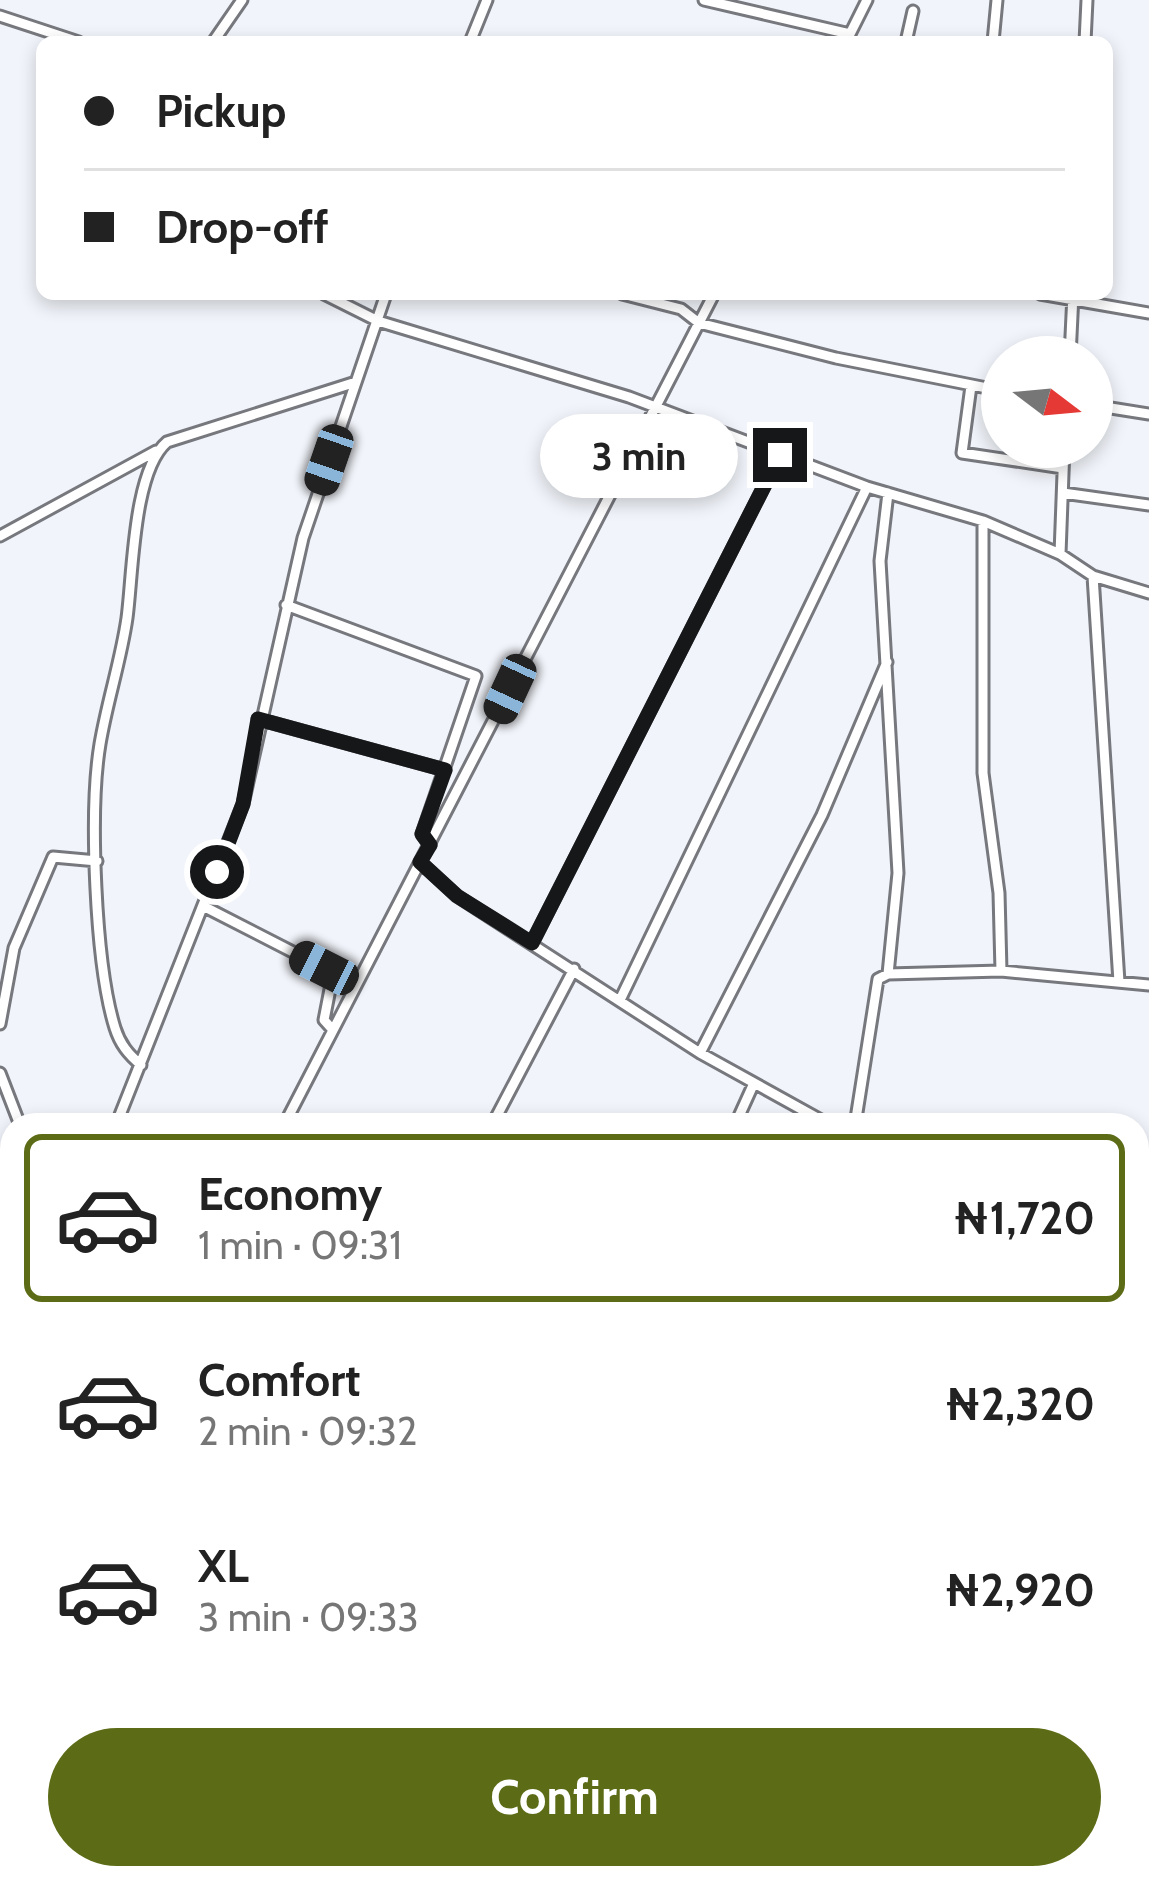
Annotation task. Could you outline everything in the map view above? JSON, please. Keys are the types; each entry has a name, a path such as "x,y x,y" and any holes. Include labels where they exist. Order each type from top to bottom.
{"street":[{"path":"217,36 242,0"},
{"path":"472,36 487,0"},
{"path":"704,0 840,36"},
{"path":"849,36 867,0"},
{"path":"994,36 997,0"},
{"path":"1085,36 1087,0"},
{"path":"907,36 913,11"},
{"path":"0,16 61,36"},
{"path":"336,300 378,321 653,409 867,487 982,521 1060,554 1093,576 1149,593"},
{"path":"121,1113 243,804 258,719 302,538 384,300"},
{"path":"646,300 681,309 699,322 981,388"},
{"path":"290,1113 711,300"},
{"path":"1071,336 1073,300"},
{"path":"1083,300 1149,313"},
{"path":"0,536 167,442 356,382"},
{"path":"971,386 962,453 981,456"},
{"path":"1113,408 1149,414"},
{"path":"141,1064 126,1052 115,1028 105,977 98,861 99,748 126,622 141,503 156,452"},
{"path":"532,943 780,455"},
{"path":"1060,554 1063,468"},
{"path":"620,1000 867,487"},
{"path":"888,493 880,561 898,873 888,974"},
{"path":"1063,493 1149,505"},
{"path":"982,521 982,773 999,892 1001,971"},
{"path":"1093,576 1119,982"},
{"path":"286,605 476,676 422,834 430,845"},
{"path":"700,1053 822,815 887,662"},
{"path":"258,719 445,770"},
{"path":"0,1024 14,949 53,857 98,861"},
{"path":"420,862 457,896 700,1053 808,1113"},
{"path":"203,906 331,974 324,1020 333,1030"},
{"path":"498,1113 574,969"},
{"path":"857,1113 878,979 888,974 1001,971 1149,985"},
{"path":"0,1073 15,1113"},
{"path":"741,1113 754,1083"}],"route":[{"path":"217,872 243,804 258,719 445,770 422,834 430,845 420,862 457,896 532,943 780,455"}]}
